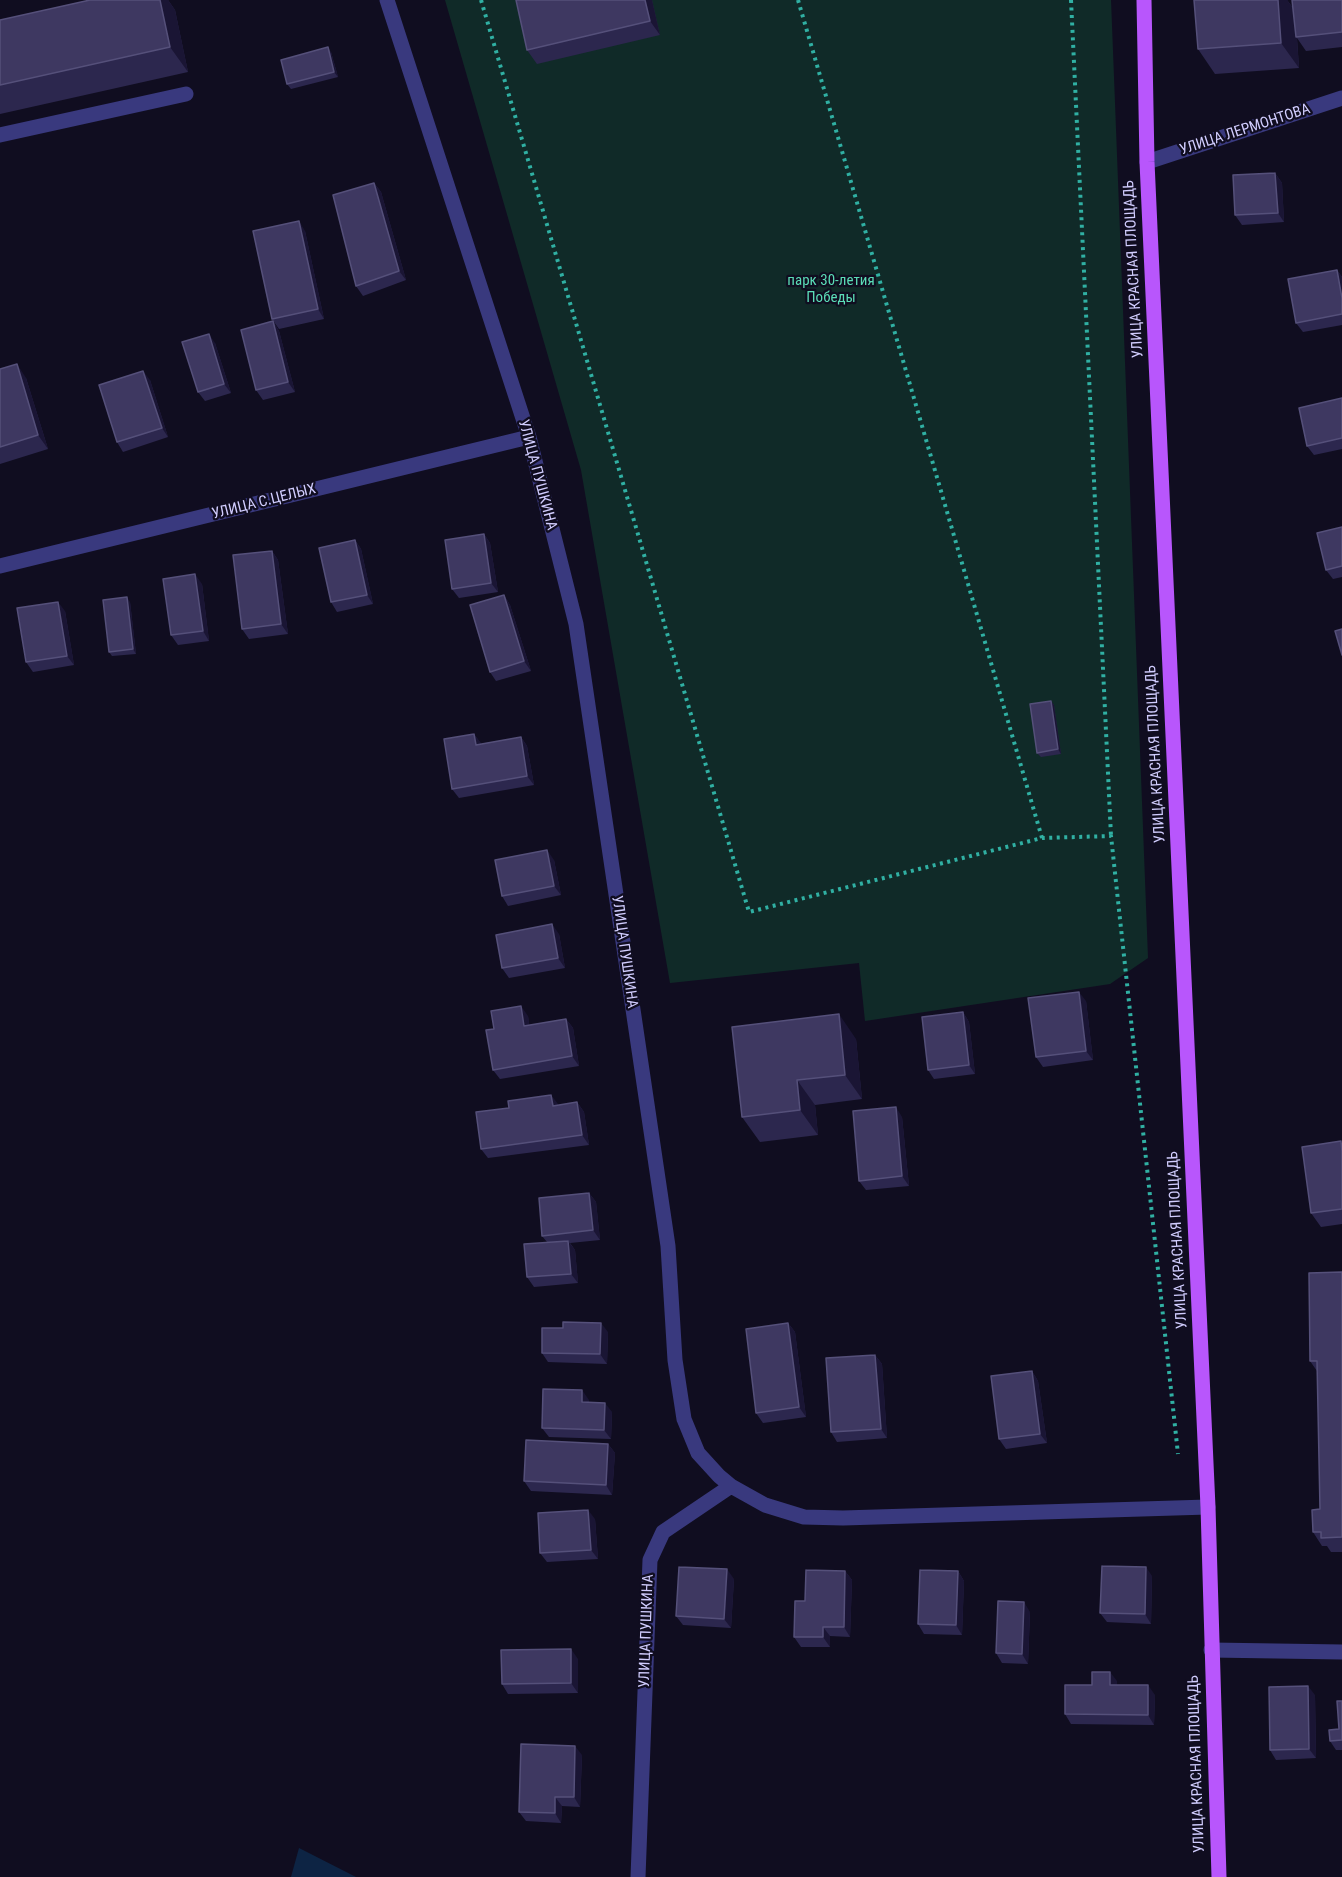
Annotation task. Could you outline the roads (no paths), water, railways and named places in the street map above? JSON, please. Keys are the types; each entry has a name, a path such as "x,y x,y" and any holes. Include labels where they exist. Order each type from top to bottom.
{"main road":[{"name":"УЛИЦА КРАСНАЯ ПЛОЩАДЬ","path":"1144,0 1147,162 1208,1507 1219,1877"}],"street":[{"name":"УЛИЦА ПУШКИНА","path":"387,0 529,437 576,624 668,1246 675,1360 684,1419 698,1453 718,1476 731,1486 663,1532 650,1560 638,1877"},
{"path":"0,135 186,94"},
{"name":"УЛИЦА ЛЕРМОНТОВА","path":"1147,162 1342,98"},
{"name":"УЛИЦА С.ЦЕЛЫХ","path":"0,566 529,437"},
{"path":"731,1486 765,1505 804,1516 823,1517 1208,1507"},
{"path":"1211,1650 1342,1652"}],"water":[{"path":"299,1848 356,1877 291,1877"}],"park label":[{"name":"парк 30-летия Победы","path":"831,290"}]}
